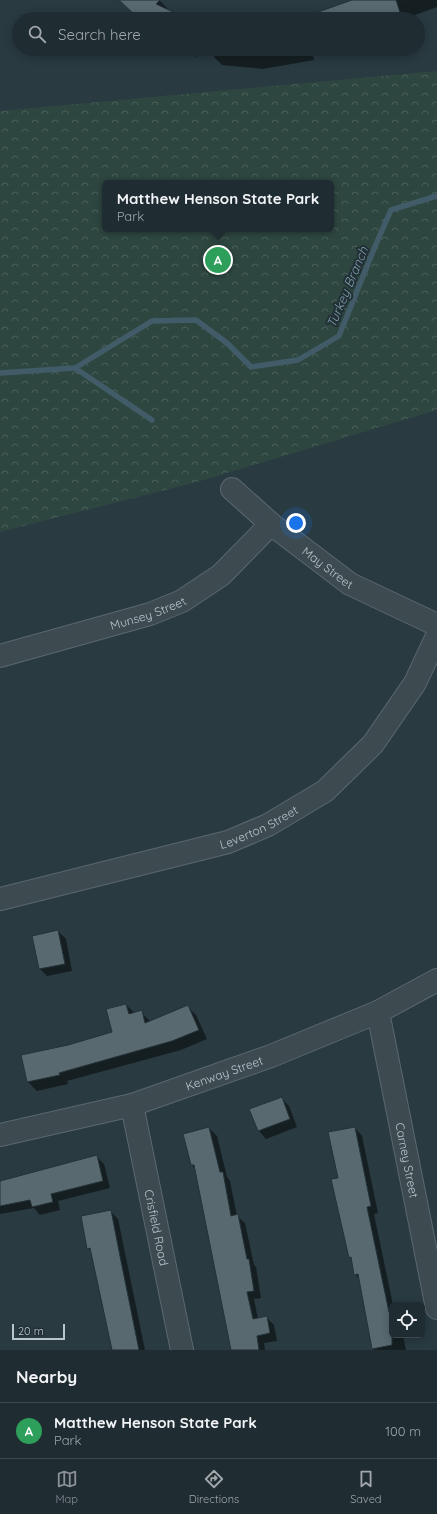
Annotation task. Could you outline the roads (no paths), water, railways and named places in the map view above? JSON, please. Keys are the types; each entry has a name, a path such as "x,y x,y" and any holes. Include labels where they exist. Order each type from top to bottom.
{"street":[{"name":"May Street","path":"232,489 271,524 350,584 437,625"},
{"name":"Munsey Street","path":"0,656 150,614 182,601 221,575 271,524"},
{"name":"Leverton Street","path":"0,899 228,842 268,825 325,791 373,744 415,682 437,636"},
{"name":"Kenway Street","path":"0,1135 132,1105 271,1056 378,1012 437,980"},
{"name":"Carney Street","path":"378,1012 437,1308"},
{"name":"Crisfield Road","path":"132,1105 182,1350"}],"waterway":[{"name":"Turkey Branch","path":"0,373 75,368 152,321 196,320 227,343 251,367 298,360 339,336 391,210 437,196"},
{"path":"75,368 152,420"}],"place":[{"name":"Matthew Henson State Park","path":"218,260"}]}
